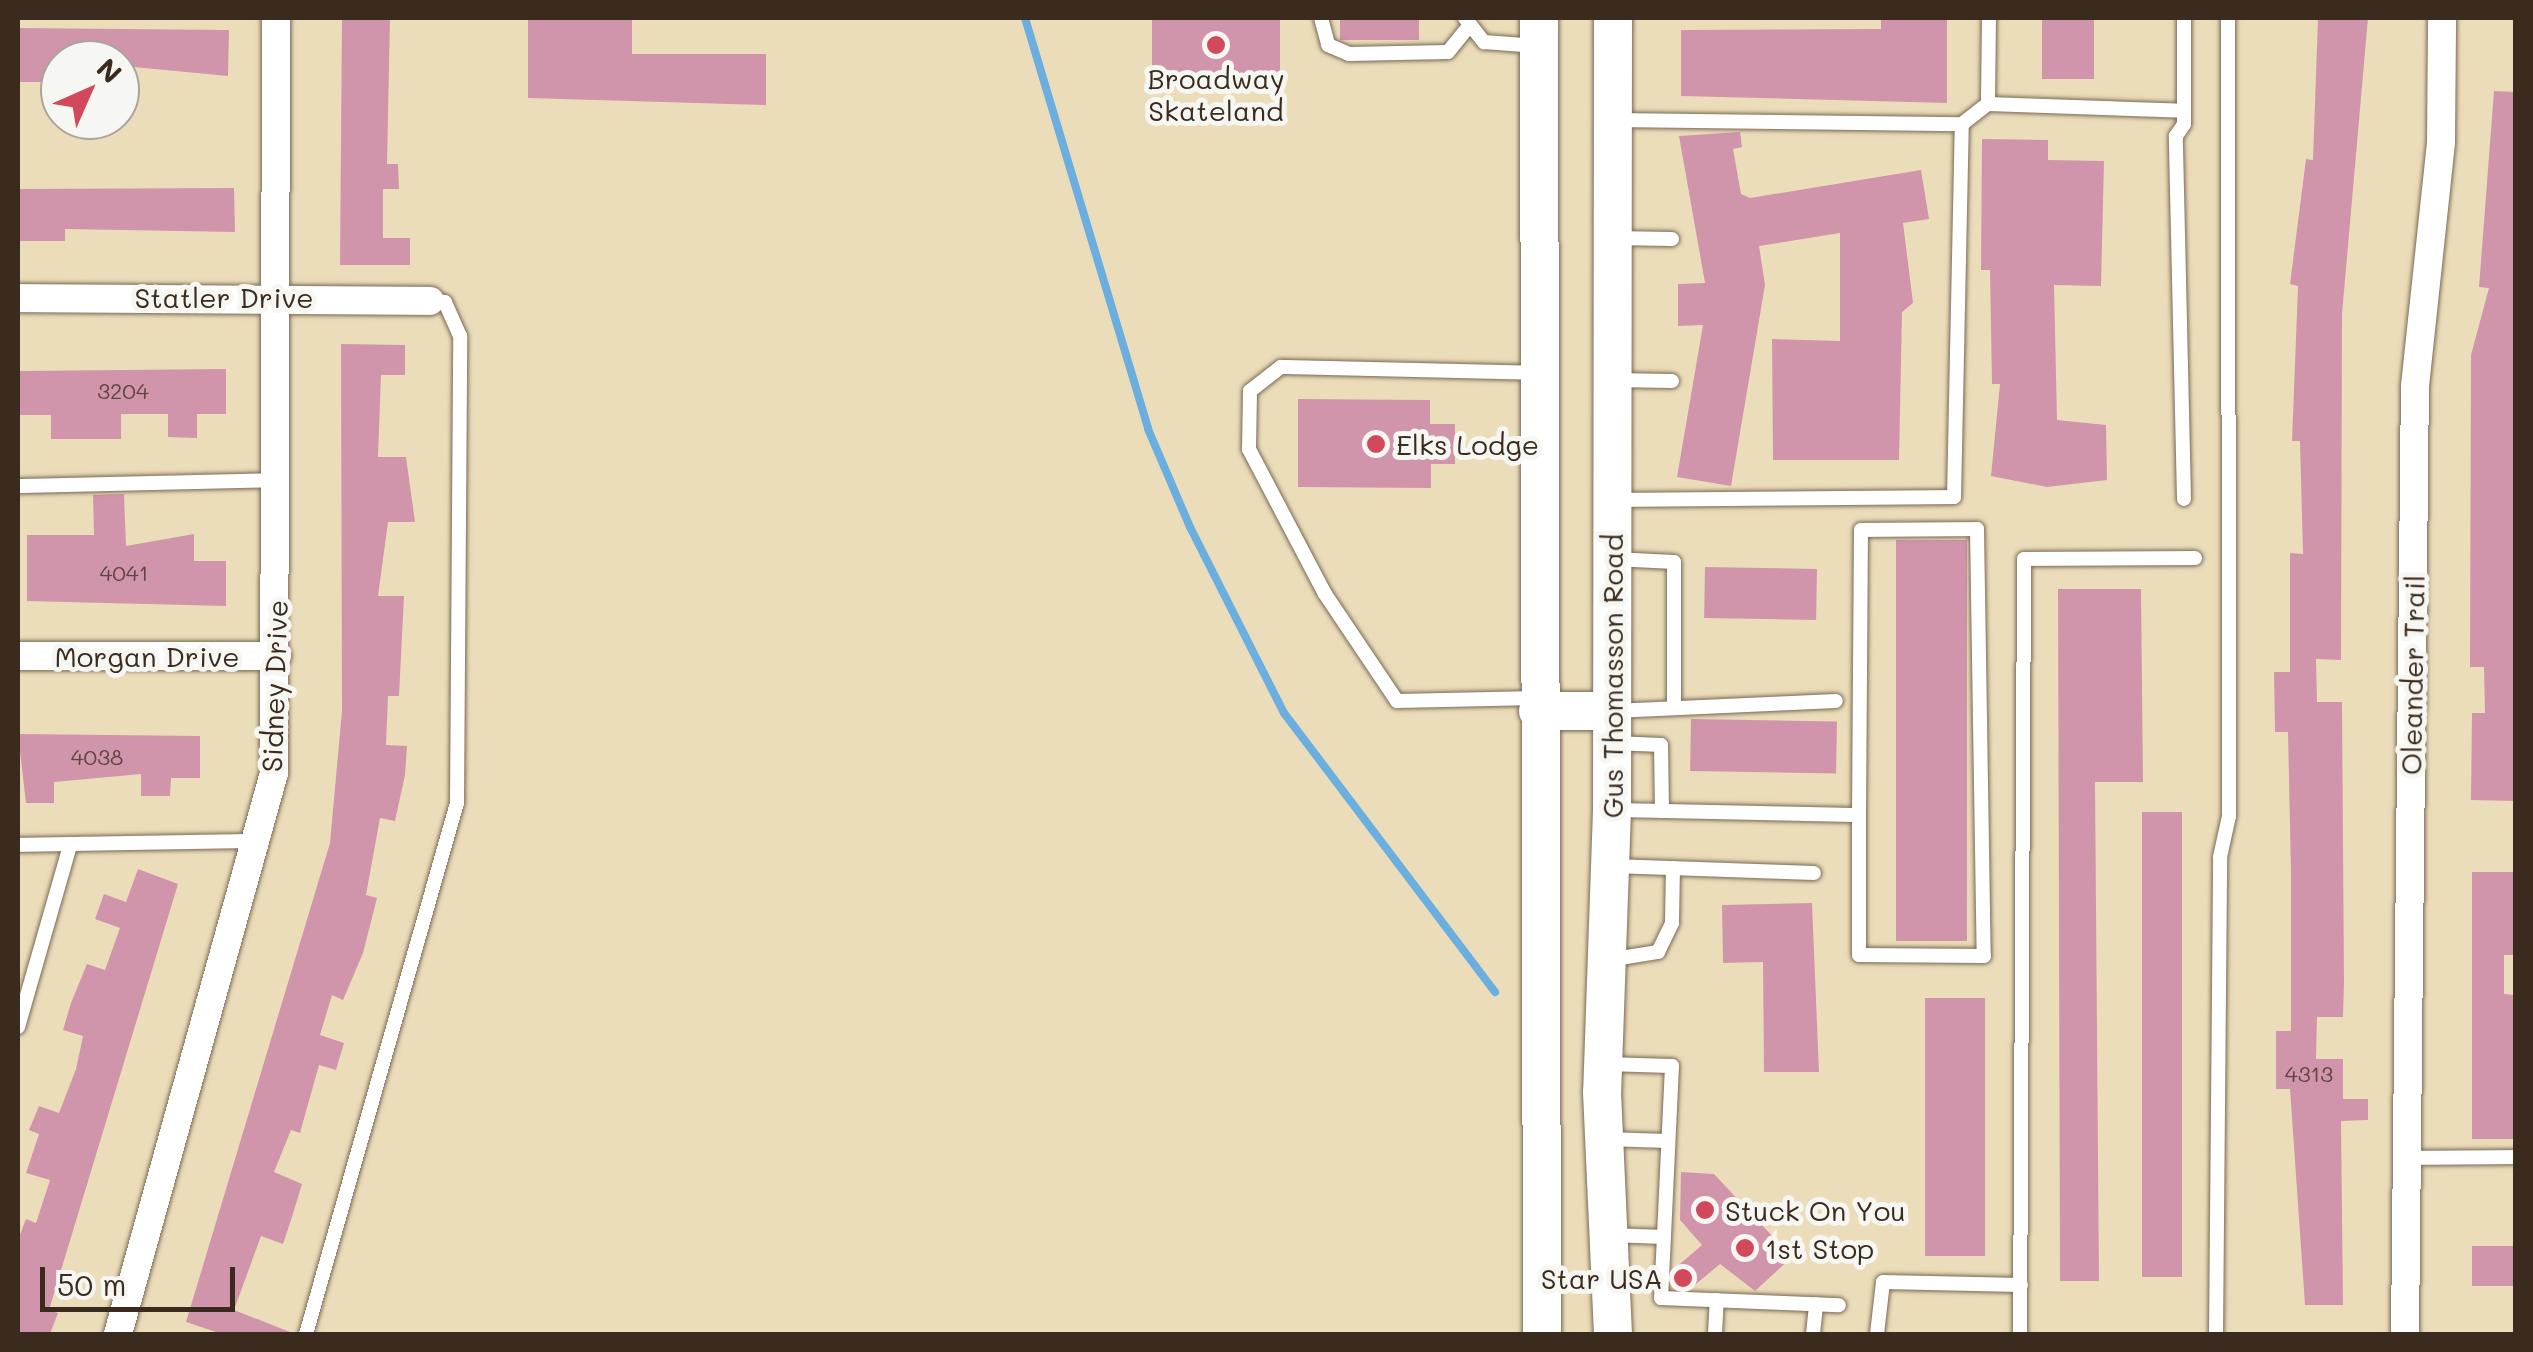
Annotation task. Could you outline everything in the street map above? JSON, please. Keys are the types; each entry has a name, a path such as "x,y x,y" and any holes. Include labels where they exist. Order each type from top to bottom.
{"main road":[{"name":"Gus Thomasson Road","path":"1612,18 1613,727 1604,1140 1614,1334"},
{"path":"1539,32 1542,1334"},
{"path":"1538,705 1613,727"}],"street":[{"name":"Sidney Drive","path":"118,1334 274,774 277,480 272,296 276,18"},
{"name":"Oleander Trail","path":"2405,1334 2414,386 2441,142 2442,18"},
{"name":"Statler Drive","path":"18,298 272,296 430,301"},
{"name":"Morgan Drive","path":"18,656 277,656"}],"lane":[{"path":"1321,18 1328,45 1349,54 1448,52 1467,22 1484,42 1539,32"},
{"path":"1988,18 1988,104"},
{"path":"2184,18 2184,111 2176,136 2184,498"},
{"path":"2216,1334 2220,857 2229,816 2228,18"},
{"path":"1613,120 1962,124 1988,104 2184,111"},
{"path":"1612,500 1954,497 1962,124"},
{"path":"1613,238 1672,239"},
{"path":"306,1334 457,803 460,336 445,302 430,301"},
{"path":"1538,373 1282,366 1250,392 1249,449 1324,594 1397,700 1538,705"},
{"path":"1612,380 1672,381"},
{"path":"18,486 277,480"},
{"path":"1861,530 1977,530 1984,536 1984,956 1858,955 1859,815 1861,530"},
{"path":"2020,1334 2024,558 2196,558"},
{"path":"1613,559 1674,562 1674,708"},
{"path":"1613,727 1674,708 1836,701"},
{"path":"1613,727 1662,745 1662,811"},
{"path":"1612,810 1859,815"},
{"path":"18,845 257,840"},
{"path":"18,1027 70,846"},
{"path":"1611,866 1814,873"},
{"path":"1608,960 1658,952 1672,923 1673,868"},
{"path":"1604,1064 1672,1066 1661,1298 1839,1305"},
{"path":"1604,1140 1668,1141"},
{"path":"2406,1158 2516,1157"},
{"path":"1609,1235 1664,1236"},
{"path":"1876,1334 1883,1282 2020,1285"},
{"path":"1715,1334 1718,1300"},
{"path":"1812,1334 1816,1304"}],"building":[{"path":"342,18 390,18 387,164 398,164 399,189 383,189 383,238 410,238 410,265 340,265"},
{"path":"528,18 632,18 632,54 766,54 766,105 528,98"},
{"name":"Broadway Skateland","path":"1152,18 1280,18 1280,73 1152,73"},
{"path":"1340,18 1419,18 1419,40 1340,40"},
{"path":"1881,18 1947,18 1947,103 1681,96 1681,30 1881,29"},
{"path":"2042,18 2094,18 2094,79 2042,79"},
{"path":"2318,18 2368,18 2342,314 2341,660 2316,659 2317,702 2342,702 2344,981 2343,1017 2317,1017 2316,1059 2343,1059 2343,1099 2368,1099 2368,1120 2341,1121 2343,1305 2305,1305 2290,1089 2276,1089 2276,1031 2291,1031 2291,873 2288,732 2275,732 2274,672 2290,672 2290,553 2303,554 2300,441 2292,441 2298,286 2290,284 2306,159 2313,160"},
{"path":"18,28 229,30 228,76 140,68 140,40 40,40 40,82 18,82"},
{"path":"2494,91 2516,92 2516,801 2471,800 2472,713 2485,713 2484,667 2470,667 2471,355 2489,288 2479,287"},
{"path":"1740,132 1742,147 1733,149 1741,194 1750,198 1921,170 1929,219 1903,223 1913,303 1902,312 1899,460 1773,460 1772,339 1840,341 1840,233 1759,246 1765,285 1731,486 1677,477 1703,325 1678,326 1678,284 1705,283 1679,136"},
{"path":"1982,139 2048,140 2048,160 2104,161 2101,286 2054,285 2057,420 2106,425 2107,480 2047,487 1991,476 2000,384 1992,384 1990,270 1981,270"},
{"path":"234,188 235,232 65,229 65,241 18,241 18,189"},
{"path":"341,344 405,345 405,375 381,375 378,457 406,457 415,522 388,522 378,596 404,596 399,696 388,696 386,745 407,746 405,775 395,821 380,818 366,895 377,898 363,953 343,1000 332,995 320,1035 344,1043 336,1070 319,1065 300,1133 291,1130 274,1172 302,1184 291,1220 283,1244 261,1236 234,1310 295,1334 222,1334 186,1322 330,843 342,711"},
{"path":"226,369 226,414 197,414 197,438 168,437 168,414 121,414 121,439 51,439 51,415 20,415 20,371"},
{"name":"Elks Lodge","path":"1298,399 1430,400 1430,424 1455,424 1455,464 1431,464 1431,488 1298,487"},
{"path":"124,494 126,546 194,534 194,561 226,561 226,606 27,601 27,535 94,535 93,495"},
{"path":"1896,540 1967,540 1967,941 1896,941"},
{"path":"1705,567 1817,569 1816,620 1704,618"},
{"path":"2058,589 2141,589 2143,782 2095,782 2099,1281 2060,1281"},
{"path":"1691,719 1837,722 1836,774 1690,771"},
{"path":"18,734 200,736 200,778 171,778 170,796 141,796 141,774 54,782 54,803 26,803"},
{"path":"2142,812 2182,812 2182,1277 2142,1277"},
{"path":"138,869 178,884 49,1310 58,1313 50,1334 18,1334 18,1240 26,1219 36,1223 50,1180 26,1173 39,1134 29,1130 39,1106 59,1113 76,1069 83,1036 63,1030 71,1003 87,964 105,970 120,928 95,919 104,894 126,902"},
{"path":"2472,872 2516,872 2516,955 2504,955 2504,994 2516,995 2516,1139 2472,1139"},
{"path":"1812,903 1819,1072 1764,1072 1763,962 1723,963 1722,905"},
{"path":"1925,998 1985,998 1985,1256 1925,1256"},
{"path":"1681,1172 1714,1174 1792,1257 1755,1291 1720,1264 1690,1289 1672,1284 1673,1270 1702,1245 1680,1220"},
{"path":"2472,1246 2516,1246 2516,1286 2472,1286"}],"waterway":[{"path":"1025,18 1148,429 1190,527 1284,713 1495,992"}],"place":[{"name":"Broadway Skateland","path":"1216,45"},
{"name":"Elks Lodge","path":"1376,444"},
{"name":"Stuck On You","path":"1705,1210"},
{"name":"1st Stop","path":"1745,1248"},
{"name":"Star USA","path":"1683,1278"}]}
